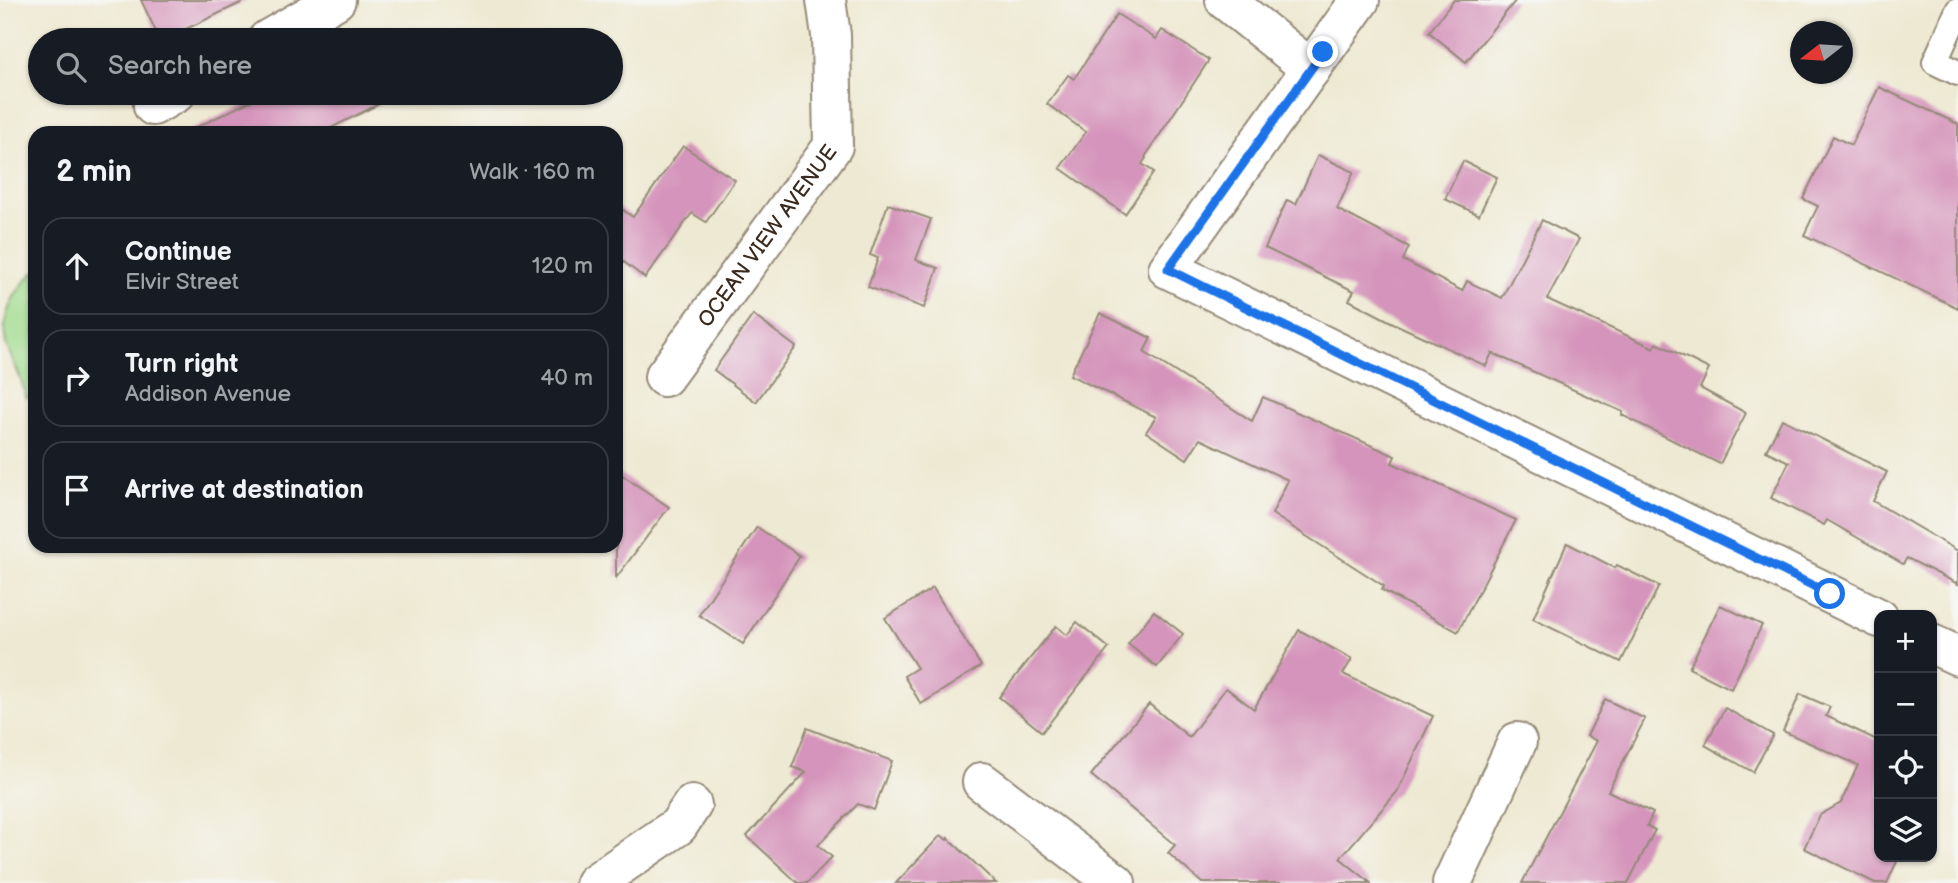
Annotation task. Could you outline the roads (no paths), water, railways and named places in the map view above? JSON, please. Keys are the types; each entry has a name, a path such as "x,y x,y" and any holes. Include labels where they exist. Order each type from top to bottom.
{"street":[{"path":"288,28 336,0"},
{"name":"OCEAN VIEW AVENUE","path":"664,377 833,146 831,36 826,0"},
{"path":"1225,0 1311,69"},
{"path":"1360,0 1168,269 1874,616"},
{"path":"1937,646 1958,656"},
{"path":"1452,883 1517,743"},
{"path":"982,782 1116,883"},
{"path":"595,883 678,826 692,805"}],"lane":[{"path":"1958,10 1935,62 1958,73"}]}
